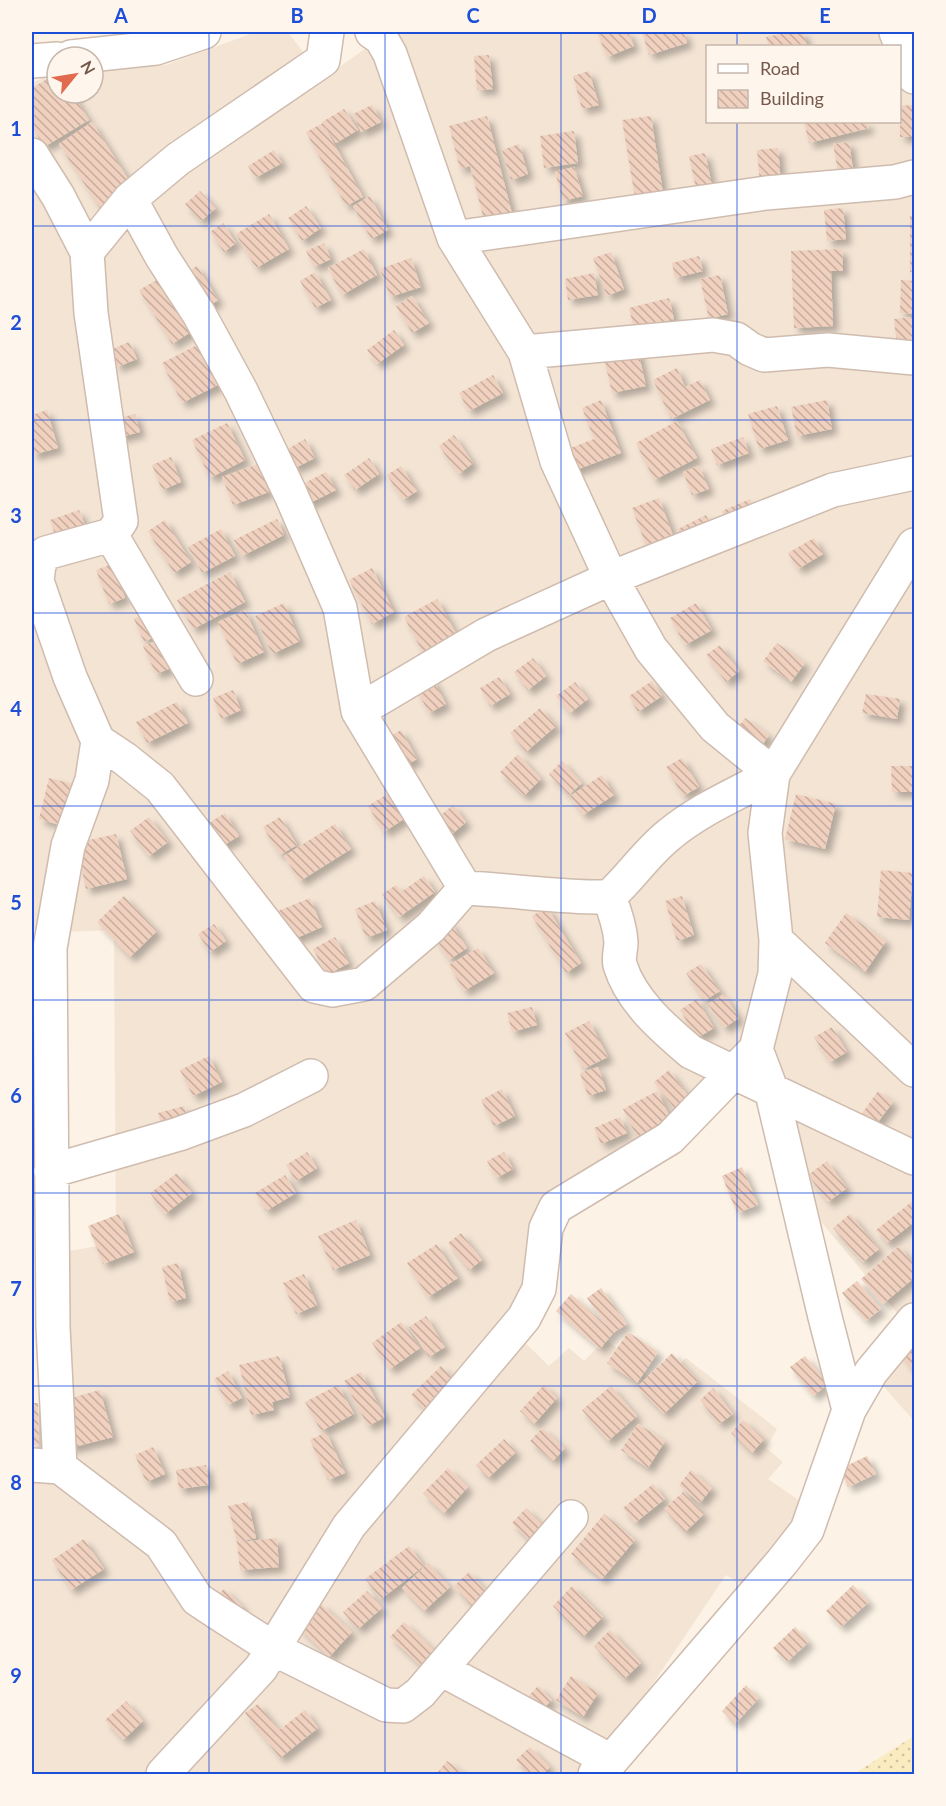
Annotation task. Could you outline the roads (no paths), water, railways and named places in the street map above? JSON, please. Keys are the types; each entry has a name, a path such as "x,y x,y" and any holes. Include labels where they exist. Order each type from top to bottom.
{"street":[{"path":"105,53 156,48 204,32"},
{"path":"87,252 130,199 178,159 323,60 327,32"},
{"path":"372,32 381,38 390,54 454,238 525,352 557,461 612,578 651,649 715,727 773,774"},
{"path":"896,32 915,77"},
{"path":"32,155 58,196 87,252 91,313 121,521 111,535 46,553 39,564 37,581 70,677 98,741 92,780 68,846 50,948 41,1100 51,1171 43,1327 46,1466 161,1544 197,1599 274,1649 386,1706 403,1706 420,1694 572,1517"},
{"path":"454,238 754,195 895,182 915,177"},
{"path":"130,199 162,257 199,314 241,391 291,495 340,608 358,711 465,888"},
{"path":"525,352 713,335 736,339 764,356 828,350 915,358"},
{"path":"358,711 486,635 612,578 833,490 915,473"},
{"path":"111,535 196,679"},
{"path":"163,1774 261,1668 349,1526 524,1318 539,1289 546,1228 556,1207 670,1138 745,1060 775,974 776,939 765,834 773,774 915,545"},
{"path":"98,741 160,787 314,986 332,990 364,984 431,927 465,888"},
{"path":"465,888 576,898 609,897 627,881 654,847 671,833 690,819 773,774"},
{"path":"609,897 619,922 621,945 619,963 630,988 665,1029 691,1052 745,1060 771,1089 915,1158"},
{"path":"776,939 915,1070"},
{"path":"51,1171 179,1134 244,1110 311,1076"},
{"path":"771,1089 849,1410"},
{"path":"441,1669 603,1768 782,1562 807,1530 849,1410 871,1372 915,1320"}]}
